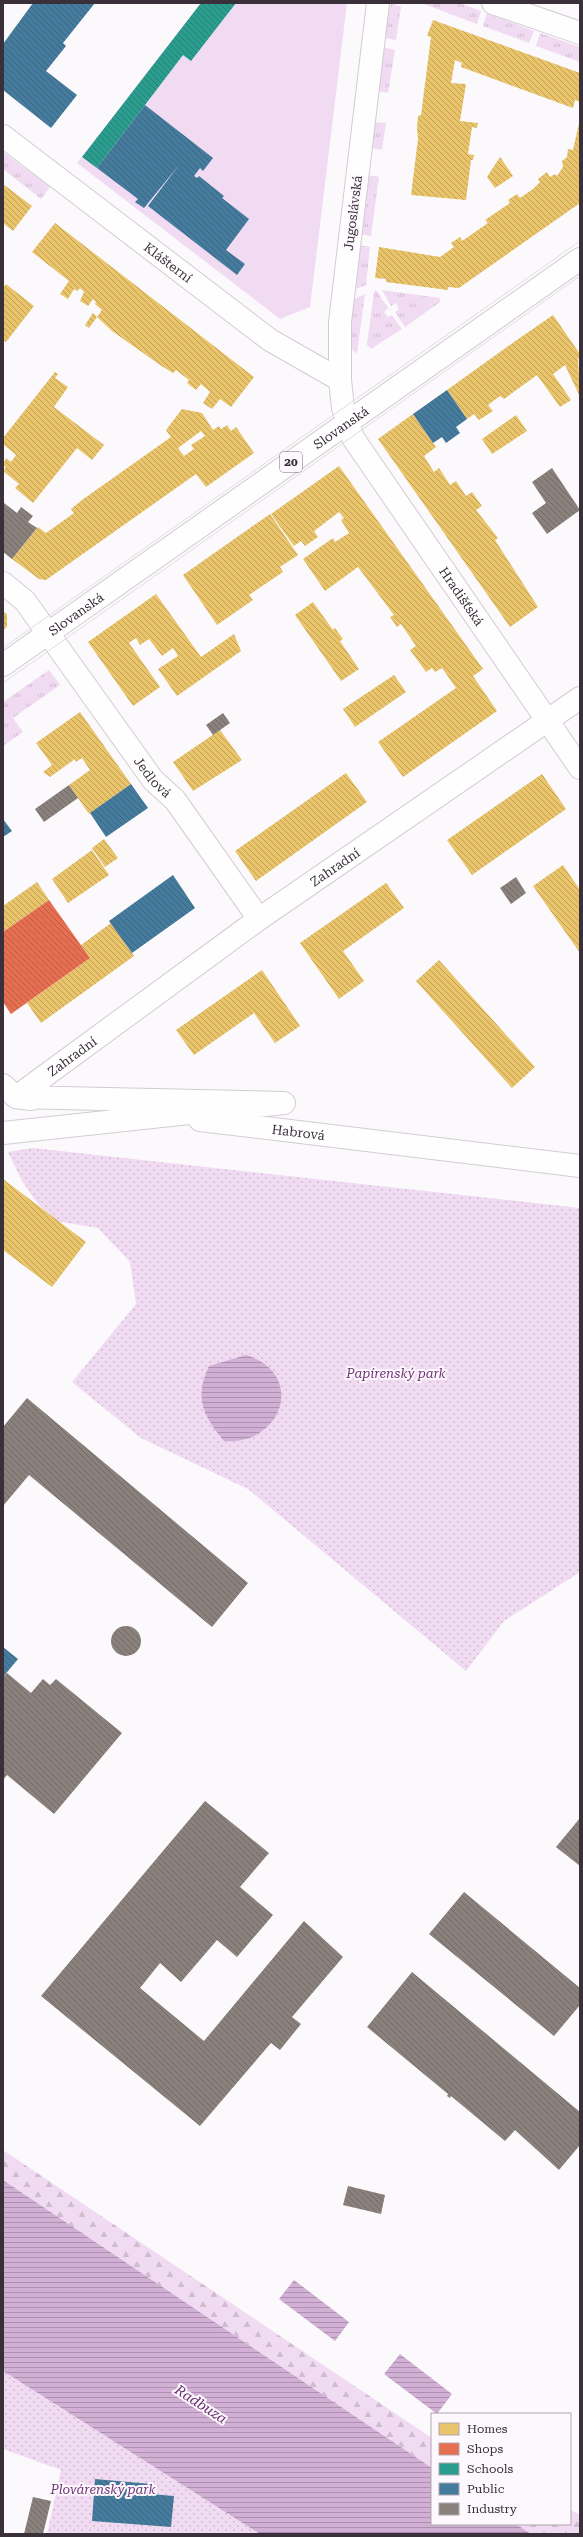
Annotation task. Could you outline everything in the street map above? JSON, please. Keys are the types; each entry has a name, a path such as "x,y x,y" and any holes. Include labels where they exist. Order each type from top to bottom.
{"street":[{"name":"Jugoslávská","path":"348,422 343,408 340,380 340,322 378,3"},
{"path":"493,3 580,33"},
{"name":"Klášterní","path":"3,136 270,340 340,380"},
{"name":"Slovanská","path":"3,665 580,259"},
{"name":"Hradišťská","path":"348,422 356,442 580,768"},
{"name":"Jedlová","path":"3,583 26,601 153,780 174,800 259,919"},
{"name":"Zahradní","path":"9,1091 580,698"},
{"name":"Zahradní","path":"3,1133 284,1103 9,1091"},
{"name":"Habrová","path":"9,1091 580,1166"}],"green space":[{"path":"201,3 347,3 310,307 280,319 77,163"},
{"path":"392,3 401,7 396,40 385,38 388,12"},
{"path":"421,3 459,3 481,11 477,24"},
{"path":"487,13 534,31 529,43 483,26"},
{"path":"540,33 580,47 580,62 536,46"},
{"path":"383,47 395,50 388,93 378,91"},
{"path":"373,122 386,123 382,150 370,148"},
{"path":"3,152 50,187 41,199 3,169"},
{"path":"367,175 379,177 371,236 359,234"},
{"path":"357,245 370,247 366,285 351,291"},
{"path":"376,290 388,308 384,312 388,317 392,315 402,329 371,349 367,344 374,292"},
{"path":"382,290 440,298 440,302 405,327 395,312 399,309 396,303 391,306"},
{"path":"365,294 357,354 348,345 350,301"},
{"path":"49,670 60,685 13,718 23,732 3,746 3,702"},
{"name":"Papírenský park","path":"33,1148 580,1208 580,1572 504,1621 466,1671 248,1489 141,1438 72,1382 136,1304 130,1262 98,1228 56,1221 38,1204 22,1181 8,1152"},
{"path":"3,2150 431,2437 431,2467 3,2180"},
{"name":"Plovárenský park","path":"3,2371 260,2534 47,2534 61,2470 3,2449"},
{"path":"571,2510 580,2515 580,2534 531,2534 518,2525 571,2525"}],"water":[{"path":"246,1355 265,1364 276,1377 281,1392 280,1407 273,1421 260,1432 244,1440 224,1441 206,1415 203,1406 202,1388 204,1378 209,1366"},
{"name":"Radbuza","path":"3,2180 431,2467 431,2525 518,2525 531,2534 260,2534 3,2371"},
{"path":"294,2280 349,2322 335,2341 279,2299"},
{"path":"400,2354 452,2394 438,2413 436,2413 384,2374"}],"building: Homes":[{"path":"433,20 580,73 580,102 575,100 573,108 461,67 462,63 455,60 451,83 466,84 460,121 478,123 477,128 472,127 468,154 474,155 473,160 471,160 466,200 411,195 418,139 418,116 421,115 431,37 427,36"},
{"path":"580,119 580,203 459,288 448,287 448,290 386,282 386,279 375,278 379,247 440,257 454,247 451,243 460,237 462,241 488,223 485,220 510,203 508,200 517,194 520,198 533,189 540,182 538,179 547,172 550,177 555,174 557,176 563,167 562,161 567,157 568,149 573,150"},
{"path":"500,157 513,176 495,188 487,177"},
{"path":"3,184 32,206 13,231 3,223"},
{"path":"55,223 254,377 231,407 220,399 212,409 203,403 210,392 201,384 196,390 187,383 189,380 176,370 173,373 163,367 112,331 97,317 102,310 95,304 96,302 93,299 88,306 80,301 84,292 80,288 77,291 74,289 68,299 60,294 69,281 32,252"},
{"path":"6,284 34,306 6,342 3,340 3,288"},
{"path":"93,313 97,317 89,328 85,325"},
{"path":"553,315 580,354 578,359 580,397 565,365 553,374 571,400 560,407 537,375 504,399 500,396 488,405 493,411 479,420 474,414 467,419 447,390"},
{"path":"55,372 58,374 55,378 68,387 54,407 104,445 92,460 77,448 33,503 15,488 19,484 3,471 6,467 3,465 6,458 11,462 16,455 3,444 3,438"},
{"path":"182,409 202,413 213,430 219,426 221,429 227,425 231,431 236,427 254,453 206,487 196,474 46,580 39,579 12,559 38,527 46,533 74,513 71,509 82,500 171,437 166,430","holes":["201,431 205,436 191,445 194,449 184,456 178,448"]},
{"path":"413,414 436,447 424,456 434,472 439,468 450,485 456,481 466,496 472,492 482,506 476,510 498,538 495,540 538,607 510,627 378,439"},
{"path":"516,415 527,431 492,454 482,439"},
{"path":"339,466 483,669 473,676 497,711 403,777 378,742 456,688 442,668 435,672 432,668 426,672 410,650 416,646 401,624 397,627 390,617 394,615 358,567 325,591 303,559 333,538 335,542 349,533 341,520 344,518 339,512 314,531 318,537 305,546 301,541 294,546 271,514"},
{"path":"270,514 298,555 280,567 283,572 249,595 253,600 217,625 183,575"},
{"path":"156,594 201,657 234,634 241,651 177,696 158,669 178,656 173,648 162,656 149,639 140,645 136,638 129,643 160,687 133,706 88,642"},
{"path":"313,602 333,630 335,628 343,639 340,641 359,669 341,681 295,615"},
{"path":"3,611 7,614 7,627 3,630"},
{"path":"394,675 406,692 355,727 343,709"},
{"path":"80,712 131,784 89,814 69,785 90,770 82,758 76,762 75,759 50,777 43,772 52,765 36,743"},
{"path":"220,730 242,760 193,791 173,762"},
{"path":"346,773 367,802 256,881 235,851"},
{"path":"542,774 566,809 472,875 447,840"},
{"path":"104,839 118,858 105,867 92,848"},
{"path":"92,850 109,875 68,903 52,879"},
{"path":"563,865 580,890 580,953 533,886"},
{"path":"37,882 49,900 3,932 3,906"},
{"path":"386,883 404,908 343,951 364,981 339,999 300,943"},
{"path":"111,923 134,956 41,1023 27,1003 90,958 81,945"},
{"path":"439,960 535,1067 512,1088 416,981"},
{"path":"262,970 300,1026 275,1043 254,1013 194,1055 176,1030"},
{"path":"3,1179 86,1242 52,1287 3,1250"}],"building: Shops":[{"path":"49,900 90,958 11,1014 3,1002 3,932"}],"building: Schools":[{"path":"201,3 236,3 191,61 183,55 97,168 82,157"}],"building: Public":[{"path":"33,3 95,3 63,43 66,46 46,71 77,95 51,128 3,90 3,44"},
{"path":"145,105 213,158 203,171 200,168 194,176 197,178 199,176 224,196 222,198 249,219 226,250 245,264 237,275 148,206 179,165 144,208 135,202 138,199 97,168"},
{"path":"447,390 467,419 456,427 460,433 446,443 442,437 433,443 413,414"},
{"path":"131,784 148,808 106,837 90,813"},
{"path":"3,819 12,831 3,837"},
{"path":"173,875 195,908 132,953 109,921"},
{"path":"3,1647 18,1659 3,1677"},
{"path":"95,2479 151,2484 150,2494 174,2496 171,2527 92,2521"}],"building: Industry":[{"path":"552,468 580,510 547,534 532,513 546,503 532,482"},
{"path":"4,503 17,513 21,507 33,516 28,522 37,528 12,559 3,552"},
{"path":"223,713 230,723 213,735 206,725"},
{"path":"69,785 78,798 44,822 35,809"},
{"path":"516,877 526,893 511,904 500,888"},
{"path":"27,1398 248,1583 212,1627 29,1475 3,1506 3,1427"},
{"path":"126,1626 137,1630 141,1641 137,1652 126,1656 115,1652 111,1641 115,1630"},
{"path":"7,1673 31,1693 43,1679 50,1685 56,1679 122,1733 54,1814 7,1775 3,1780 3,1677"},
{"path":"205,1801 269,1853 240,1887 273,1915 237,1957 217,1940 181,1982 160,1963 140,1988 204,2041 304,1921 343,1957 292,2017 301,2024 280,2050 271,2043 200,2126 41,1996"},
{"path":"580,1818 580,1866 556,1847"},
{"path":"464,1892 580,1988 580,2005 554,2036 429,1934"},
{"path":"412,1972 580,2112 580,2145 559,2170 515,2130 505,2141 451,2096 450,2098 447,2096 448,2094 367,2027"},
{"path":"348,2186 385,2195 381,2214 343,2205"},
{"path":"33,2497 51,2501 43,2534 24,2534"}],"tram line":[{"path":"3,648 580,241"},
{"path":"3,683 580,276"}]}
